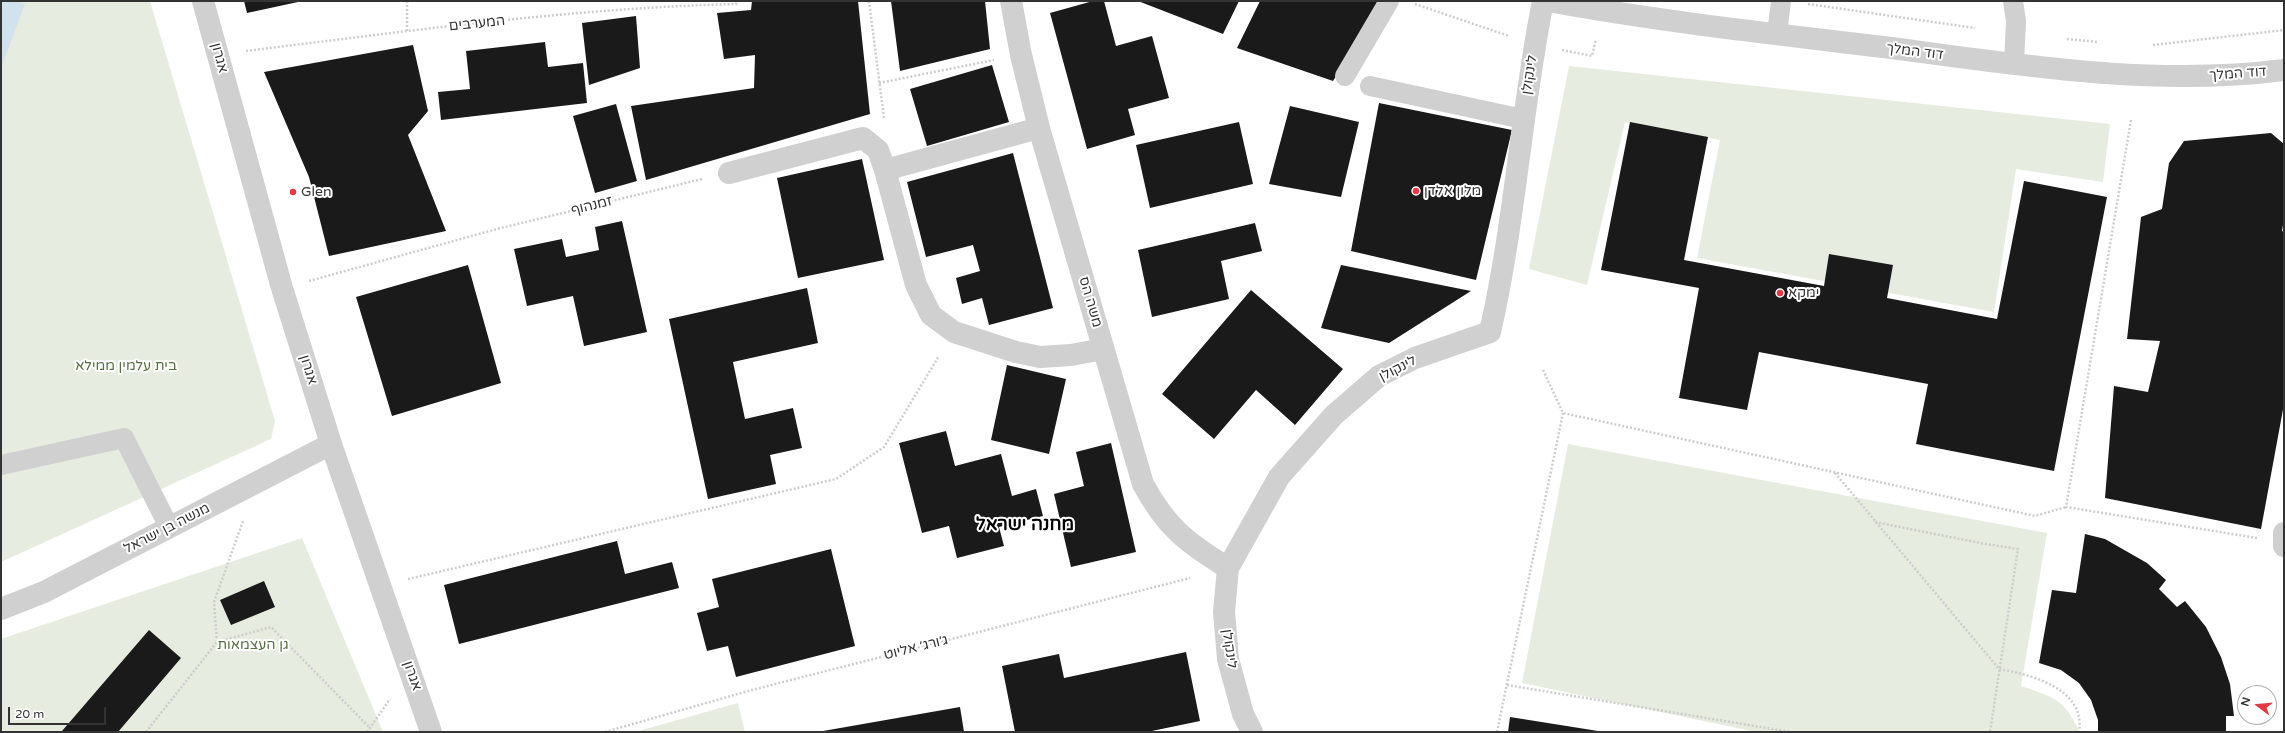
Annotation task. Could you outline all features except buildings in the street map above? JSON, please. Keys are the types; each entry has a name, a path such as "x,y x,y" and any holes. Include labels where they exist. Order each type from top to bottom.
{"street":[{"name":"אגרון","path":"203,1 282,288 331,444 431,732"},
{"name":"משה הס","path":"1011,1 1021,55 1039,128 1143,484 1155,507 1174,530 1196,549 1228,568"},
{"name":"לינקולן","path":"1252,732 1243,714 1228,659 1224,612 1228,568 1279,477 1334,415 1379,376 1416,358 1490,332 1501,286 1534,44 1543,1"},
{"name":"דוד המלך","path":"1548,1 1663,20 2093,73 2178,76 2247,75 2284,70"},
{"path":"885,170 1039,128"},
{"path":"729,173 863,138 878,150 885,170 916,285 932,314 954,332 1016,352 1040,357 1071,355 1103,349"},
{"name":"מנשה בן ישראל","path":"1,609 44,592 331,444"}],"lane":[{"path":"1345,76 1389,1"},
{"path":"1777,34 1781,1"},
{"path":"2013,1 2016,21 2014,64"},
{"path":"1370,86 1523,119"},
{"path":"1,465 124,438 169,527"}],"path":[{"path":"406,31 407,1"},
{"path":"656,1 656,6"},
{"path":"869,1 884,120 878,150"},
{"path":"1407,1 1534,44 1592,56"},
{"name":"המערבים","path":"218,54 406,31 656,6 736,2"},
{"path":"879,83 1021,55"},
{"path":"2066,507 2131,120"},
{"name":"זמנהוף","path":"282,288 497,229 729,173"},
{"path":"380,586 836,479 884,447 954,332"},
{"path":"1497,732 1563,413 1543,370"},
{"path":"1563,413 2035,516 2066,507 2284,541"},
{"path":"1835,472 1875,522 1999,669 2028,675 2046,682 2062,692 2078,711 2080,723 2079,732"},
{"path":"217,642 214,602 257,482"},
{"path":"1875,522 1980,543 2018,548 1990,732"},
{"name":"ג׳ורג׳ אליוט","path":"605,732 748,691 1228,568"},
{"path":"146,732 217,642 271,627 370,728"},
{"path":"1507,685 1791,732"}],"green space":[{"name":"בית עלמין ממילא","path":"1,1 150,1 275,421 271,439 1,562"},
{"path":"1569,66 2110,124 2103,182 2016,169 1994,312 1697,258 1720,140 1625,122 1587,285 1529,269"},
{"path":"1568,444 2047,533 2021,686 2042,693 2057,701 2068,712 2080,732 1756,732 1522,683"},
{"name":"גן העצמאות","path":"302,538 383,732 1,732 1,639"},
{"path":"738,703 745,732 635,732"}],"water":[{"path":"1,1 17,1 25,4 1,68"}],"place":[{"name":"מלון אלדן","path":"1416,191"},
{"name":"Glen","path":"293,192"},
{"name":"ימקא","path":"1780,293"}],"district":[{"name":"מחנה ישראל","path":"1025,525"}]}
